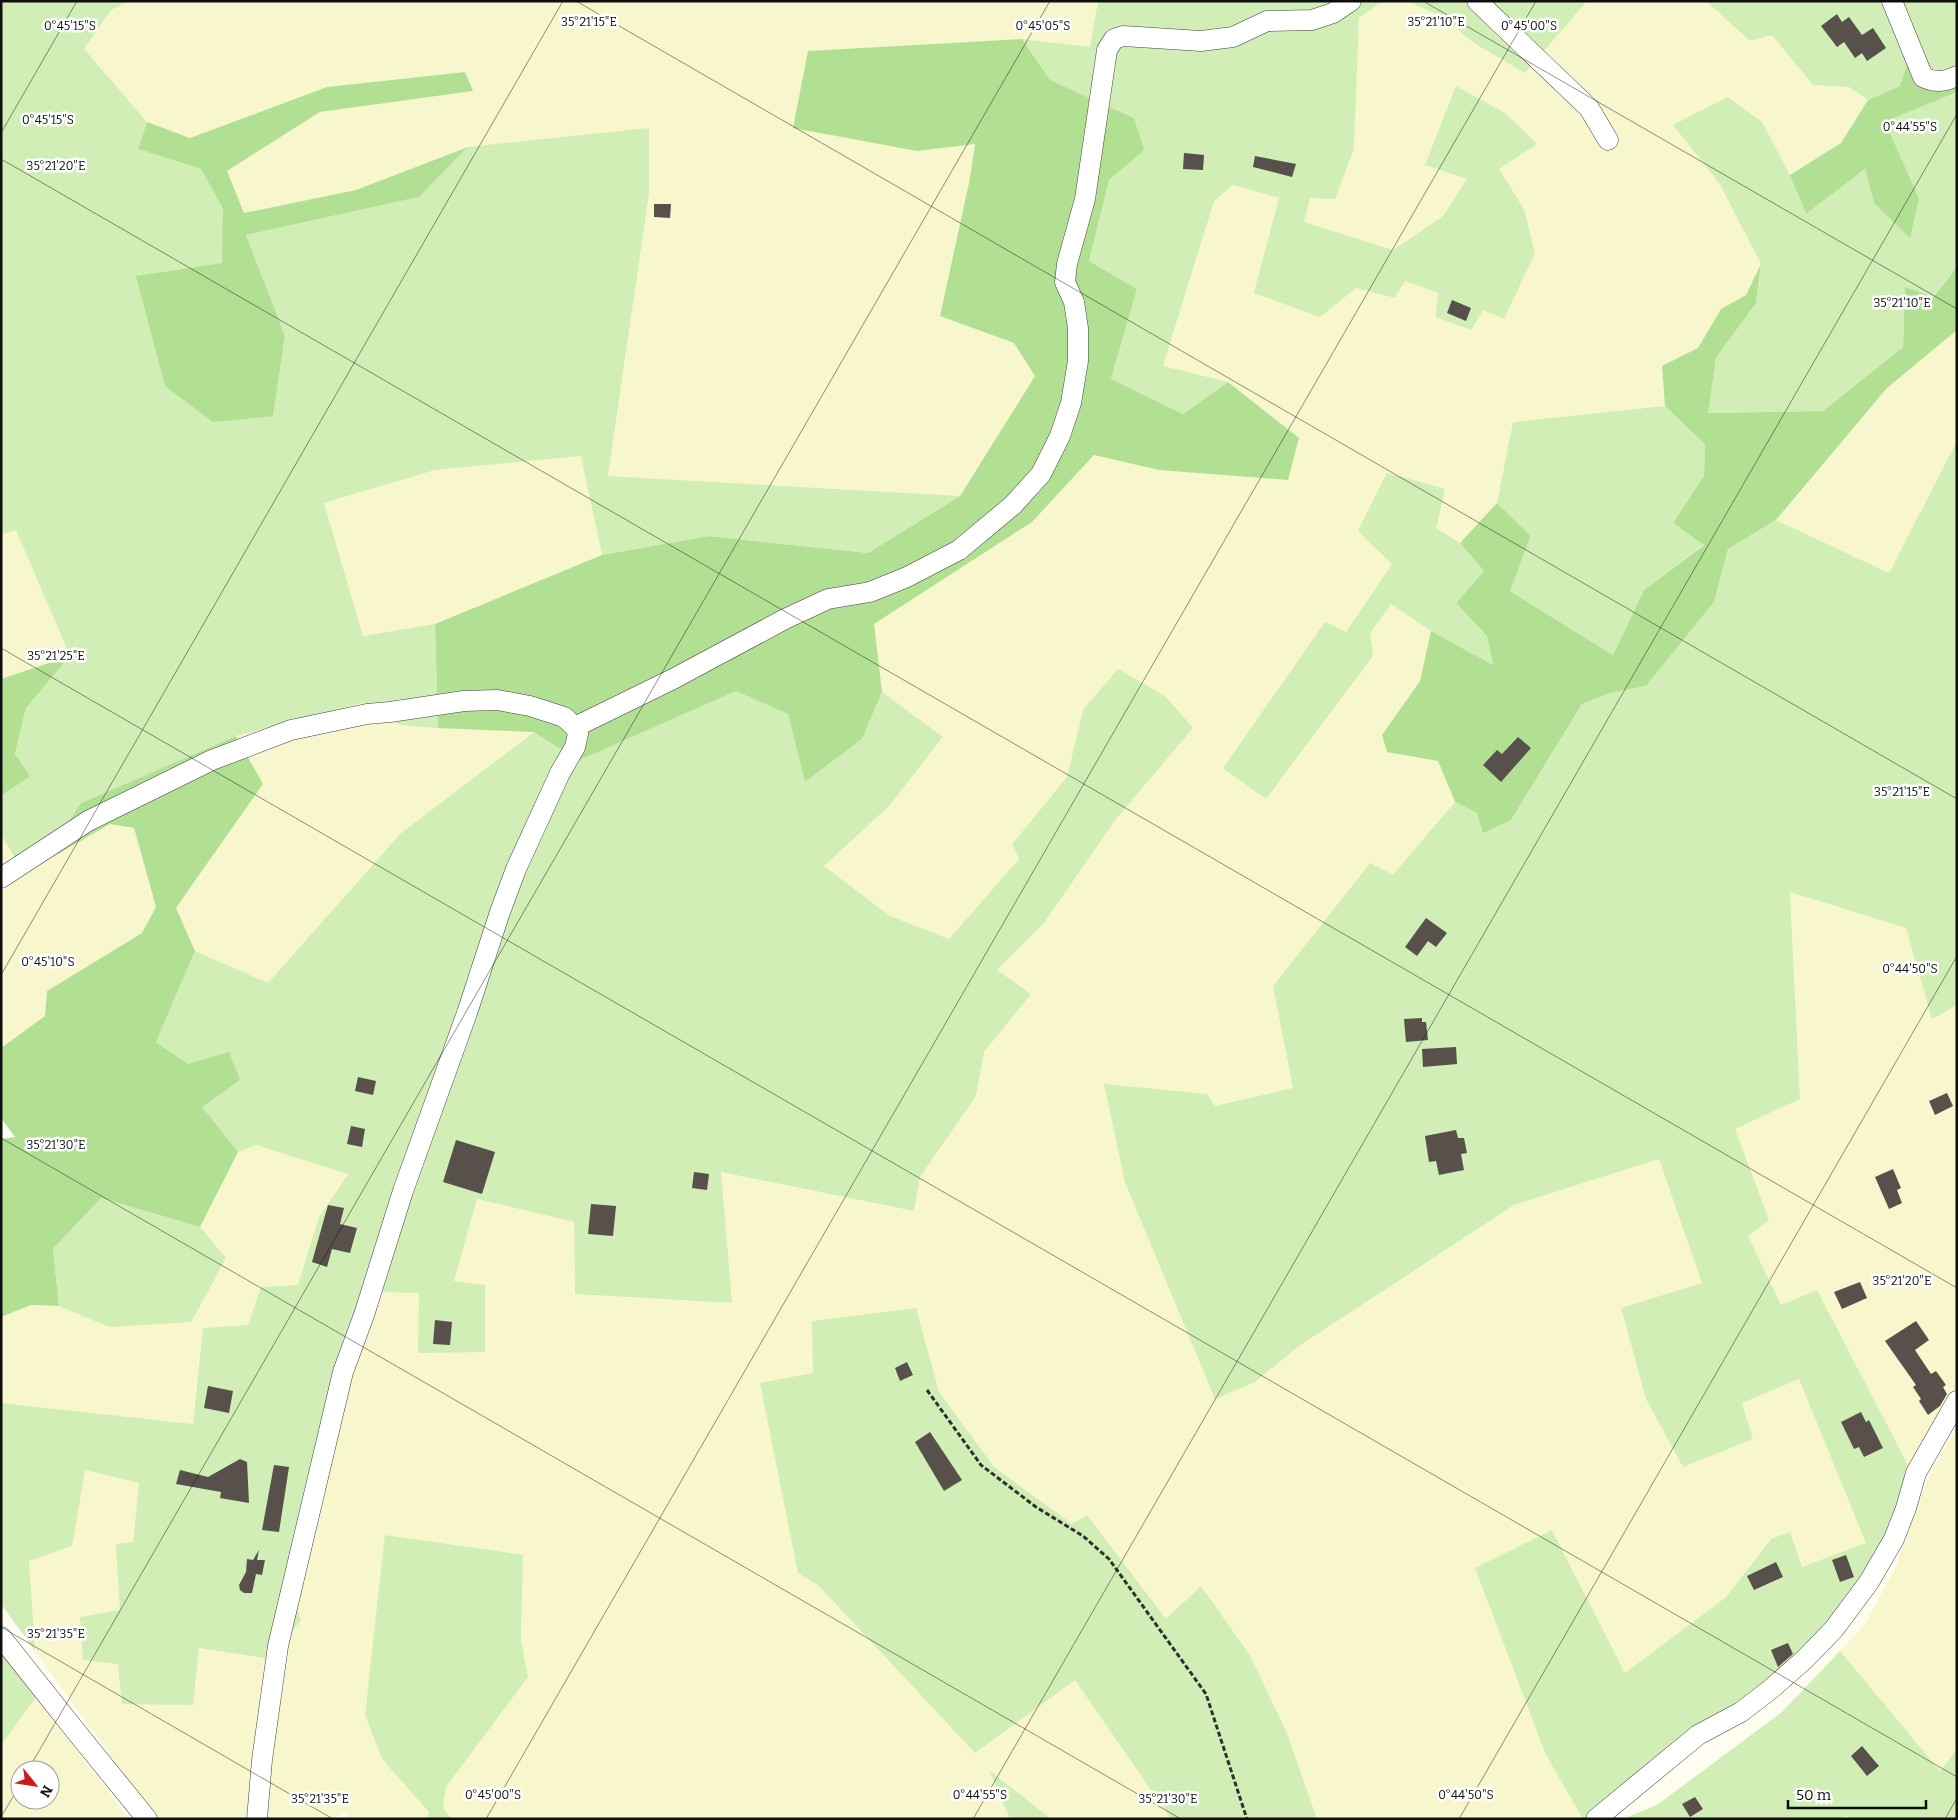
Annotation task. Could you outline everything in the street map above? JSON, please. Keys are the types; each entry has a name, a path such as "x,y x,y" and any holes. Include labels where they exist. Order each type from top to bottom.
{"street":[{"path":"575,727 673,679 785,619 828,599 870,592 907,577 959,550 1013,505 1042,474 1060,436 1072,403 1078,361 1078,328 1074,302 1065,282 1067,264 1085,199 1107,50 1114,39 1123,36 1201,41 1233,37 1266,21 1312,20 1333,12 1351,1"},
{"path":"1477,1 1589,108 1608,140"},
{"path":"1892,1 1923,76 1932,82 1946,81 1957,76"},
{"path":"1,878 88,821 212,760 291,730 367,714 464,701 497,700 530,706 564,717 575,727 578,734 575,747 560,773 516,869 500,912 467,1013 403,1191 364,1315 343,1372 278,1646 262,1760 257,1819"},
{"path":"1596,1819 1698,1735 1741,1712 1771,1690 1805,1660 1834,1629 1868,1582 1894,1539 1906,1508 1916,1473 1957,1401"},
{"path":"1,1636 147,1819"}],"path":[{"path":"927,1390 981,1465 1036,1507 1083,1536 1109,1559 1206,1694 1247,1819"}],"shaded area":[{"path":"130,1 1098,1 1090,47 1022,39 917,151 975,143 970,178 940,316 1014,343 1035,376 960,496 608,476 649,193 468,147 356,190 243,213 227,171 320,112 473,91 465,72 327,87 190,138 147,122 83,49 111,10"},
{"path":"1383,1 1408,1 1444,18 1474,43 1525,73 1587,1 1706,1 1750,41 1772,35 1813,85 1849,87 1868,100 1841,143 1790,175 1762,122 1673,124 1719,183 1761,264 1746,295 1721,309 1698,348 1662,367 1665,406 1513,422 1497,503 1460,543 1435,528 1392,564 1346,632 1325,622 1223,768 1370,633 1391,603 1431,631 1420,681 1382,735 1387,752 1438,761 1455,802 1393,876 1370,863 1273,986 1293,1088 1215,1106 1255,1382 1299,1346 1514,1205 1659,1159 1702,1283 1621,1308 1646,1399 1683,1467 1741,1403 1799,1379 1867,1543 1802,1567 1771,1538 1726,1597 1625,1673 1552,1530 1546,1755 1583,1819 1317,1819 1287,1733 1202,1586 1166,1620 1087,1515 1072,1525 993,1467 939,1392 916,1308 813,1373 798,1573 819,1586 1075,1680 1171,1819 1051,1819 990,1771 1010,1819 452,1819 443,1808 446,1787 528,1677 521,1639 523,1556 386,1536 365,1715 382,1759 430,1812 426,1819 348,1819 345,1813 332,1819 156,1819 35,1651 29,1561 72,1546 84,1470 139,1483 133,1542 117,1544 120,1610 199,1648 271,1659 293,1597 371,1292 419,1293 453,1282 477,1199 574,1222 575,1294 731,1303 720,1172 914,1211 920,1177 976,1096 984,1052 1030,994 997,970 1044,923 1116,819 1193,728 1083,710 1067,777 1012,844 1019,859 949,939 890,916 824,866 889,806 943,737 882,692 873,624 1032,522 1094,455 1159,470 1228,382 1163,367 1214,201 1233,185 1279,198 1356,288 1395,298 1405,281 1438,293 1524,209 1499,169 1536,144 1456,86 1425,165 1467,179 1443,216 1393,250 1304,222 1310,198 1354,149 1359,18"},
{"path":"1957,330 1957,441 1889,573 1776,520 1887,388"},
{"path":"582,456 602,555 435,624 363,636 324,503 435,470"},
{"path":"16,529 70,656 1,679 1,535"},
{"path":"362,703 400,725 534,732 400,834 268,983 195,951 176,909 263,784 236,736"},
{"path":"110,824 134,828 156,907 142,933 47,991 46,1016 1,1048 1,891 27,872"},
{"path":"1,835 14,856 1,863"},
{"path":"1790,892 1906,928 1932,1018 1957,1005 1957,1391 1910,1469 1817,1290 1781,1306 1748,1236 1735,1129 1800,1099"},
{"path":"256,1145 348,1173 319,1217 298,1285 261,1287 248,1325 203,1328 193,1424 1,1403 1,1317 31,1305 59,1306 109,1327 226,1258 200,1227 238,1152"},
{"path":"1957,1427 1957,1749 1940,1771 1840,1651 1866,1623 1895,1568 1928,1477"},
{"path":"36,1697 129,1819 1,1819 1,1743"}],"green space":[{"path":"1,1 130,1 111,10 84,49 147,122 138,149 201,169 223,209 223,263 137,276 273,416 285,336 246,235 419,197 468,147 649,128 649,193 608,476 960,496 868,553 709,536 602,555 581,456 435,470 324,503 363,636 435,624 438,728 400,725 362,703 236,736 81,803 64,828 14,856 1,835 1,796 29,776 15,754 26,708 70,656 16,530 1,535"},
{"path":"1098,1 1383,1 1359,18 1354,149 1335,199 1310,198 1304,222 1393,250 1443,216 1467,179 1425,165 1456,86 1505,113 1537,144 1499,169 1524,209 1535,253 1504,319 1483,310 1471,330 1436,317 1438,293 1405,281 1395,298 1356,288 1320,317 1254,293 1279,198 1233,185 1214,201 1163,366 1228,382 1183,414 1111,379 1137,289 1089,261 1109,180 1143,150 1134,118 1050,80 1022,39 1090,47"},
{"path":"1408,1 1587,1 1525,73 1474,43 1444,18"},
{"path":"1706,1 1957,1 1957,65 1868,100 1849,87 1813,85 1772,35 1750,41"},
{"path":"1022,39 1050,80 1134,118 1144,150 1109,180 1089,261 1137,289 1111,379 1183,414 1228,382 1299,438 1288,480 1159,470 1094,455 1032,522 874,624 882,692 862,739 805,782 788,714 736,691 578,761 534,732 438,728 435,624 602,555 709,536 868,553 960,496 1035,376 1014,343 940,316 970,178 975,144 917,151 793,128 808,51"},
{"path":"1910,56 1937,73 1957,65 1957,92 1885,122 1919,198 1910,238 1874,203 1865,169 1806,214 1790,175 1841,143 1868,100 1900,86"},
{"path":"465,72 473,91 320,112 227,171 244,213 356,190 468,147 419,197 246,235 285,336 273,416 213,422 165,386 136,276 222,263 223,209 201,169 138,149 147,122 190,138 327,87"},
{"path":"1957,92 1957,267 1932,297 1905,288 1903,347 1823,411 1707,413 1716,358 1756,303 1761,264 1719,183 1673,125 1728,97 1762,122 1790,175 1806,214 1865,169 1874,203 1919,198 1885,122"},
{"path":"1761,264 1756,303 1716,358 1708,413 1823,411 1903,347 1905,287 1933,297 1957,267 1957,330 1887,388 1776,520 1728,549 1714,602 1646,686 1610,693 1582,704 1511,820 1483,833 1477,813 1455,802 1438,761 1387,752 1382,735 1420,681 1431,631 1493,665 1487,636 1456,603 1484,571 1460,543 1497,503 1531,536 1510,591 1613,655 1644,590 1704,545 1673,523 1704,476 1705,444 1665,406 1662,366 1698,348 1721,309 1746,295"},
{"path":"1665,406 1705,443 1704,476 1673,523 1704,544 1644,590 1613,655 1510,591 1531,536 1497,503 1513,422"},
{"path":"1957,441 1957,1005 1932,1019 1906,928 1790,892 1800,1099 1735,1129 1769,1220 1748,1236 1781,1305 1817,1290 1910,1469 1894,1529 1839,1614 1738,1707 1655,1757 1615,1819 1583,1819 1546,1755 1475,1568 1552,1530 1625,1673 1726,1597 1771,1539 1790,1532 1802,1567 1866,1543 1799,1379 1742,1403 1753,1439 1683,1467 1646,1399 1621,1308 1702,1283 1659,1159 1514,1205 1299,1346 1255,1382 1215,1399 1125,1182 1104,1084 1207,1094 1215,1106 1293,1088 1273,986 1370,863 1393,875 1455,802 1477,813 1511,820 1582,704 1610,693 1646,686 1714,602 1728,549 1776,520 1889,573"},
{"path":"1387,473 1445,489 1436,528 1460,543 1484,571 1456,603 1487,636 1493,665 1431,631 1391,604 1370,633 1373,656 1266,799 1223,768 1325,622 1346,632 1392,564 1358,531"},
{"path":"70,656 26,708 15,754 30,776 1,796 1,679"},
{"path":"1118,669 1165,696 1193,728 1116,819 1044,923 997,970 1031,994 984,1052 976,1096 920,1177 914,1211 721,1172 732,1303 575,1294 574,1222 477,1199 454,1281 485,1285 485,1352 418,1353 419,1293 371,1292 293,1597 301,1620 271,1659 199,1648 193,1705 122,1704 118,1664 83,1660 80,1617 120,1610 116,1544 133,1542 139,1483 85,1470 72,1546 29,1561 35,1651 1,1604 1,1403 193,1424 203,1328 248,1325 261,1287 298,1285 319,1217 348,1174 256,1145 238,1152 201,1107 240,1080 188,1064 156,1042 195,951 268,983 400,834 534,732 578,761 736,691 788,714 805,782 862,739 882,692 943,737 889,806 824,866 890,916 949,939 1019,859 1012,844 1067,777 1083,710"},
{"path":"236,736 263,784 176,908 195,951 156,1042 188,1064 229,1052 240,1080 202,1107 238,1152 200,1227 101,1198 53,1249 59,1306 31,1305 1,1317 1,1139 15,1137 1,1118 1,1048 45,1016 47,991 142,933 156,907 134,828 110,824 27,872 14,856 64,828 81,803"},
{"path":"101,1198 200,1227 226,1258 191,1322 109,1327 59,1306 53,1249"},
{"path":"916,1308 939,1392 994,1467 1072,1524 1087,1515 1166,1619 1201,1586 1249,1654 1287,1733 1317,1819 1171,1819 1075,1680 975,1753 819,1586 798,1573 760,1383 813,1373 812,1321"},
{"path":"385,1535 523,1555 521,1639 528,1677 446,1787 443,1808 452,1819 426,1819 429,1812 382,1759 365,1715"},
{"path":"1840,1651 1940,1771 1957,1749 1957,1819 1850,1819 1846,1816 1843,1819 1623,1819 1657,1805 1782,1712"},
{"path":"1,1653 36,1697 1,1745"},
{"path":"989,1770 1051,1819 1010,1819"}],"building":[{"path":"1837,14 1842,22 1849,17 1862,35 1873,28 1886,48 1867,61 1862,53 1855,58 1844,42 1837,47 1821,26"},
{"path":"1184,153 1204,155 1203,170 1183,169"},
{"path":"1255,156 1296,164 1292,177 1253,167"},
{"path":"654,204 671,204 670,218 654,217"},
{"path":"1452,300 1471,308 1466,321 1447,313"},
{"path":"1518,737 1531,748 1501,782 1483,765 1497,750 1502,754"},
{"path":"1426,918 1447,933 1436,947 1428,941 1417,956 1405,947"},
{"path":"1422,1018 1422,1022 1426,1022 1428,1040 1406,1042 1404,1019"},
{"path":"1456,1047 1457,1064 1423,1067 1422,1049"},
{"path":"358,1077 376,1081 373,1095 355,1091"},
{"path":"1947,1093 1953,1106 1935,1115 1929,1101"},
{"path":"351,1126 365,1129 362,1147 347,1144"},
{"path":"1456,1130 1458,1138 1464,1138 1467,1153 1461,1154 1464,1170 1439,1175 1436,1161 1429,1162 1425,1136"},
{"path":"456,1140 495,1152 482,1194 443,1182"},
{"path":"1893,1169 1901,1188 1897,1190 1902,1203 1889,1209 1875,1177"},
{"path":"694,1172 709,1174 707,1190 692,1188"},
{"path":"591,1204 616,1206 613,1236 588,1234"},
{"path":"328,1205 344,1208 340,1224 357,1228 350,1253 332,1249 327,1267 312,1262"},
{"path":"1860,1282 1867,1298 1842,1309 1834,1292"},
{"path":"435,1320 452,1322 450,1345 433,1344"},
{"path":"1916,1321 1929,1340 1915,1350 1931,1374 1936,1371 1946,1385 1943,1387 1947,1394 1940,1406 1928,1415 1913,1387 1916,1385 1885,1341"},
{"path":"907,1362 913,1375 900,1381 895,1368"},
{"path":"208,1386 233,1391 229,1413 204,1408"},
{"path":"1861,1412 1866,1422 1869,1420 1883,1448 1864,1457 1859,1447 1854,1449 1841,1422"},
{"path":"930,1432 962,1480 944,1491 915,1442"},
{"path":"240,1459 247,1462 249,1503 220,1498 221,1492 176,1484 180,1470 208,1477"},
{"path":"274,1465 289,1467 279,1532 262,1530"},
{"path":"259,1550 257,1560 265,1560 262,1575 256,1574 252,1593 244,1593 240,1590 239,1585 246,1572 247,1559 253,1560"},
{"path":"1846,1555 1854,1577 1840,1582 1832,1560"},
{"path":"1776,1562 1783,1577 1754,1590 1747,1576"},
{"path":"1788,1643 1793,1654 1778,1667 1771,1650"},
{"path":"1862,1746 1879,1766 1867,1776 1851,1756"},
{"path":"1695,1797 1703,1809 1690,1817 1682,1804"}]}
